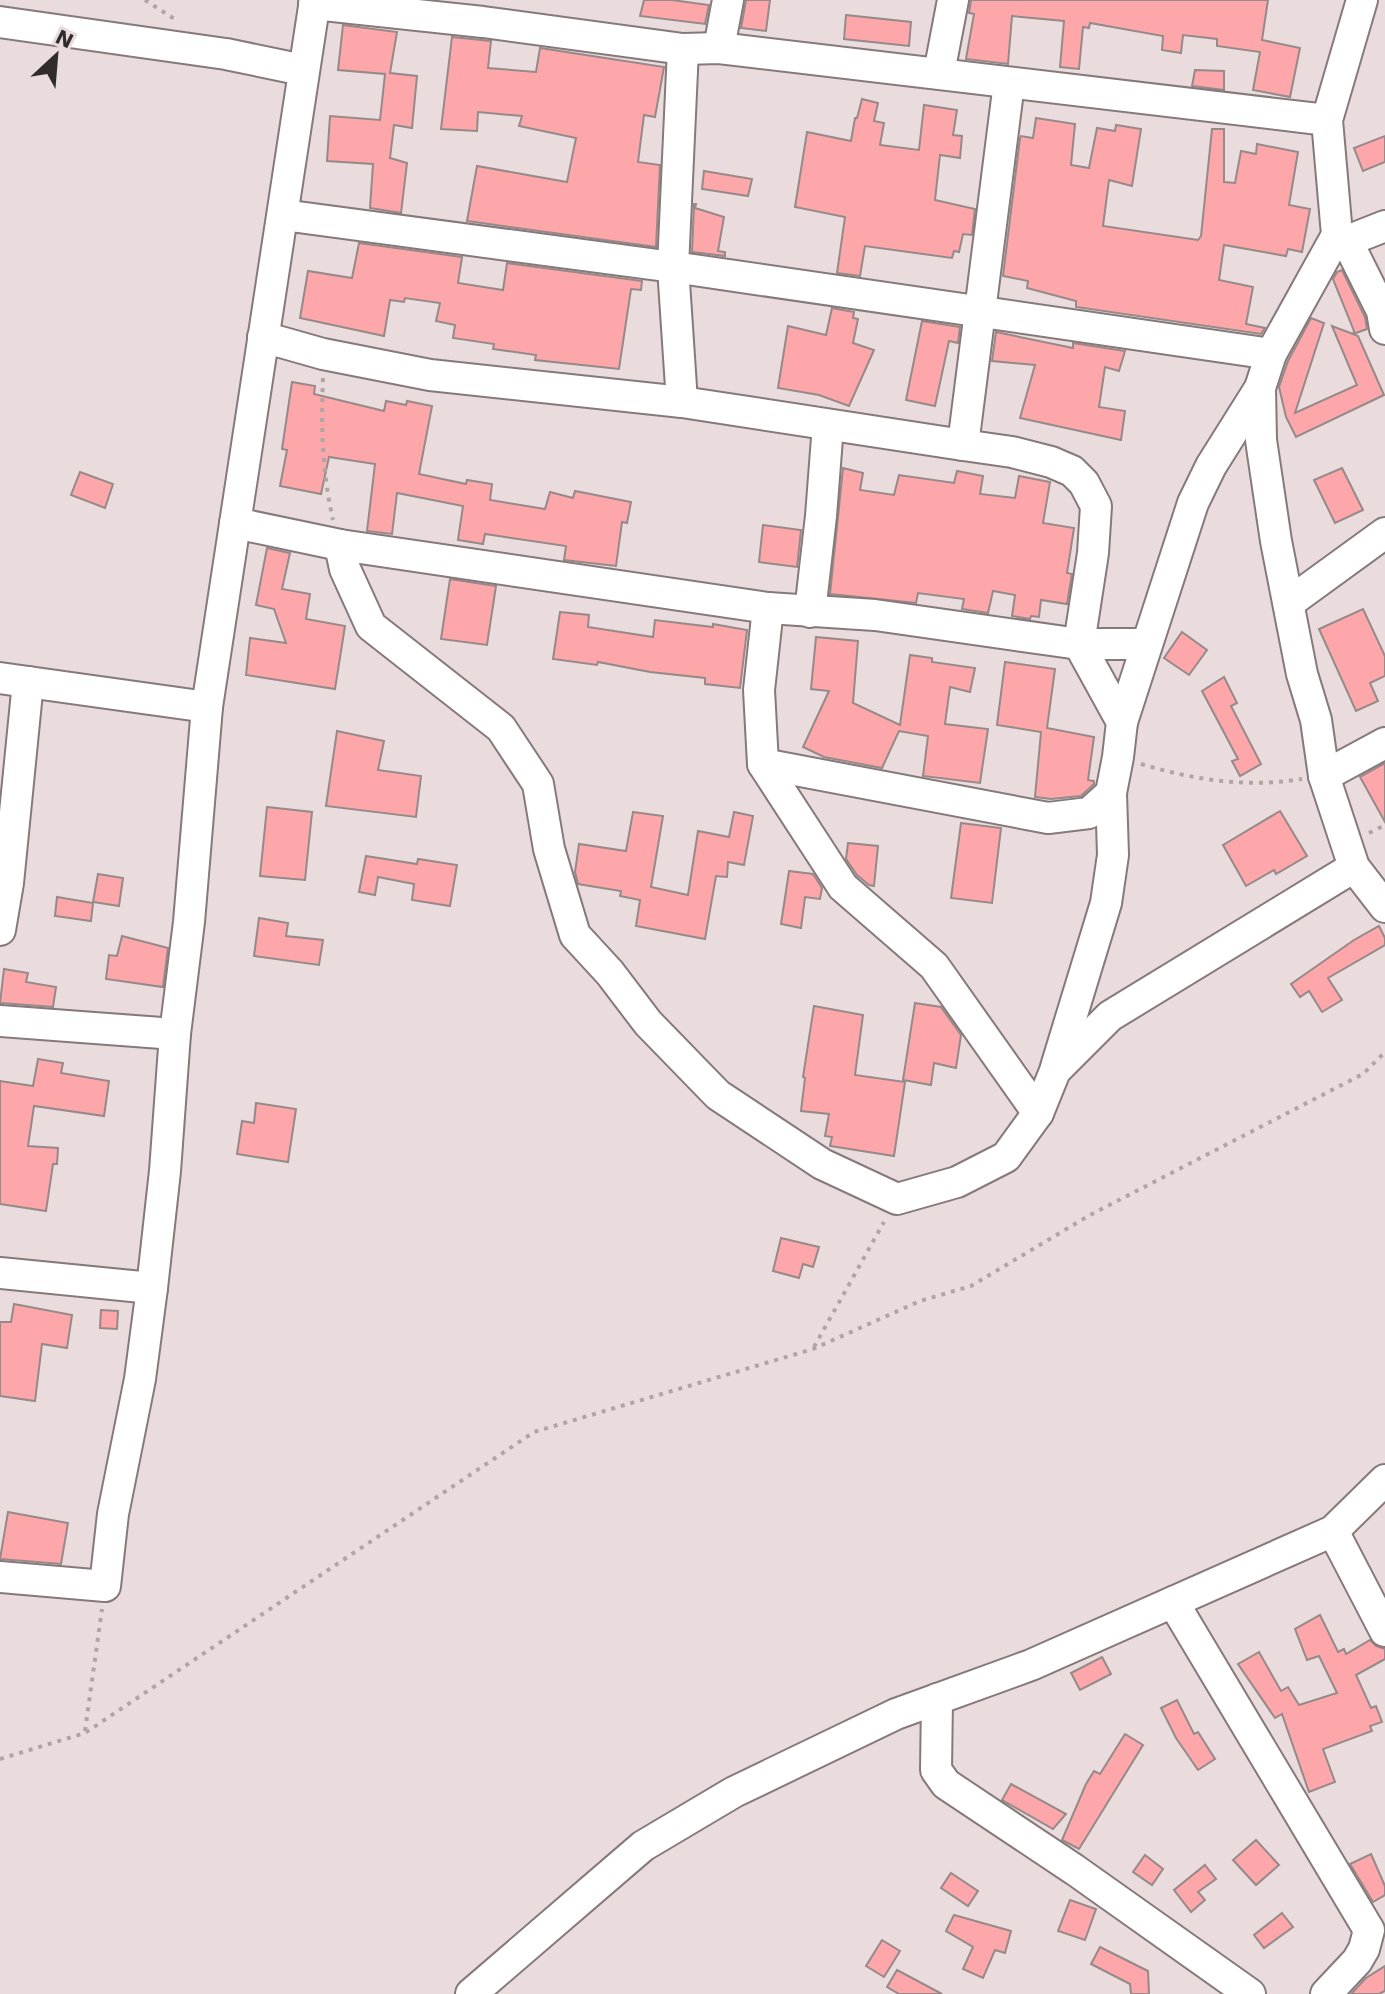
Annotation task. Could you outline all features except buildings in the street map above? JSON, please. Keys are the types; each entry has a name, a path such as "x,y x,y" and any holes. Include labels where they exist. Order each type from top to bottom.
{"street":[{"path":"719,48 728,0"},
{"path":"939,73 953,0"},
{"path":"1362,0 1327,120 1342,238 1382,311 1385,329"},
{"path":"0,1577 105,1586 113,1514 140,1379 152,1288 207,707 315,2 483,11 683,49 719,48 1327,120"},
{"path":"0,22 226,54 303,70"},
{"path":"682,402 673,267 683,49"},
{"path":"963,445 1009,83"},
{"path":"283,215 673,267 1271,354"},
{"path":"340,545 345,569 371,626 501,728 538,784 549,849 575,935 610,973 648,1023 718,1095 822,1164 897,1199 957,1182 1006,1157 1038,1113 1055,1071 1106,903 1113,855 1111,793 1122,722 1193,503 1211,466 1260,388 1271,354 1342,238 1385,226"},
{"path":"263,337 323,354 476,382 562,387 894,432 1012,452 1072,471 1084,483 1096,506 1093,553 1079,644 1122,722"},
{"path":"1260,388 1263,455 1276,541 1302,674 1316,720 1324,776 1354,867 1385,907"},
{"path":"810,612 828,425"},
{"path":"235,523 340,545 768,608 875,615 1079,644 1146,644"},
{"path":"1290,602 1385,533"},
{"path":"768,608 759,690 763,764 843,887 934,966 1038,1113"},
{"path":"0,930 8,883 14,680 207,707"},
{"path":"1324,776 1385,743"},
{"path":"763,764 1048,818 1089,813 1111,793"},
{"path":"1055,1071 1110,1016 1354,867"},
{"path":"0,1021 175,1034"},
{"path":"0,1273 152,1288"},
{"path":"471,1994 643,1846 734,1792 896,1714 1031,1665 1333,1531 1385,1480"},
{"path":"1333,1531 1385,1631"},
{"path":"1173,1602 1369,1930 1357,1961 1326,1994"},
{"path":"937,1699 936,1770 946,1784 1088,1879 1250,1994"}],"path":[{"path":"323,354 320,437 324,482 340,545"},
{"path":"1118,757 1188,778 1250,785 1281,782"},
{"path":"0,1759 85,1733 534,1432 813,1349 920,1301 971,1286 1090,1215 1363,1074 1385,1052"},
{"path":"813,1349 897,1199"},
{"path":"85,1733 105,1586"}]}
